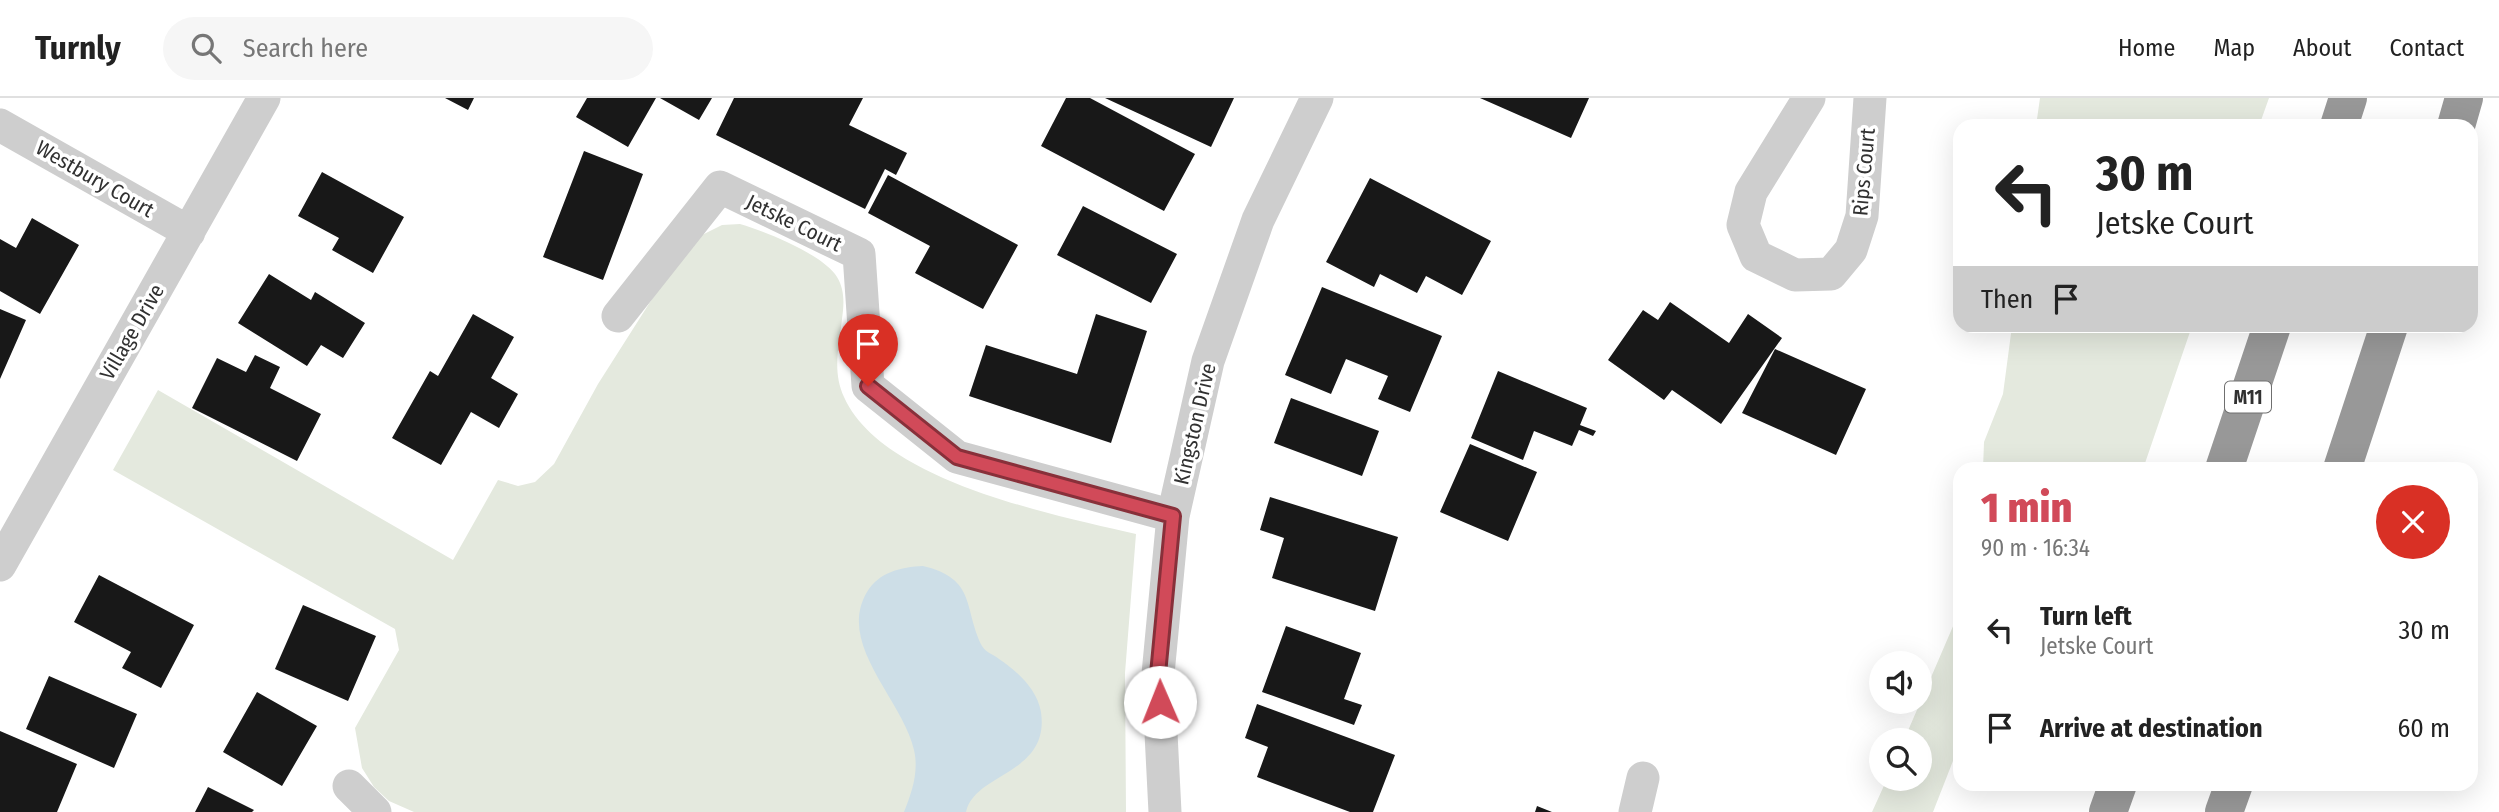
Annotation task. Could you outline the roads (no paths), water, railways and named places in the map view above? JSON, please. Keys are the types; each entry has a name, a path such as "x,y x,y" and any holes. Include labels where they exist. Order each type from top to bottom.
{"highway":[{"path":"2341,119 2348,98"},
{"path":"2458,119 2464,98"},
{"name":"M11","path":"2226,462 2270,333"},
{"path":"2344,462 2387,333"},
{"path":"2108,812 2116,791"},
{"path":"2224,812 2232,791"}],"street":[{"name":"Village Drive","path":"0,565 264,98"},
{"name":"Kingston Drive","path":"1165,812 1158,674 1173,516 1208,361 1258,220 1317,98"},
{"name":"Rips Court","path":"1809,98 1751,192 1743,225 1756,256 1794,275 1831,274 1851,250 1862,216 1870,98"},
{"name":"Westbury Court","path":"0,125 189,232"},
{"name":"Jetske Court","path":"618,316 720,187 859,254 868,386 957,457 1173,516"},
{"path":"1635,812 1643,778"},
{"path":"349,786 375,812"}]}
